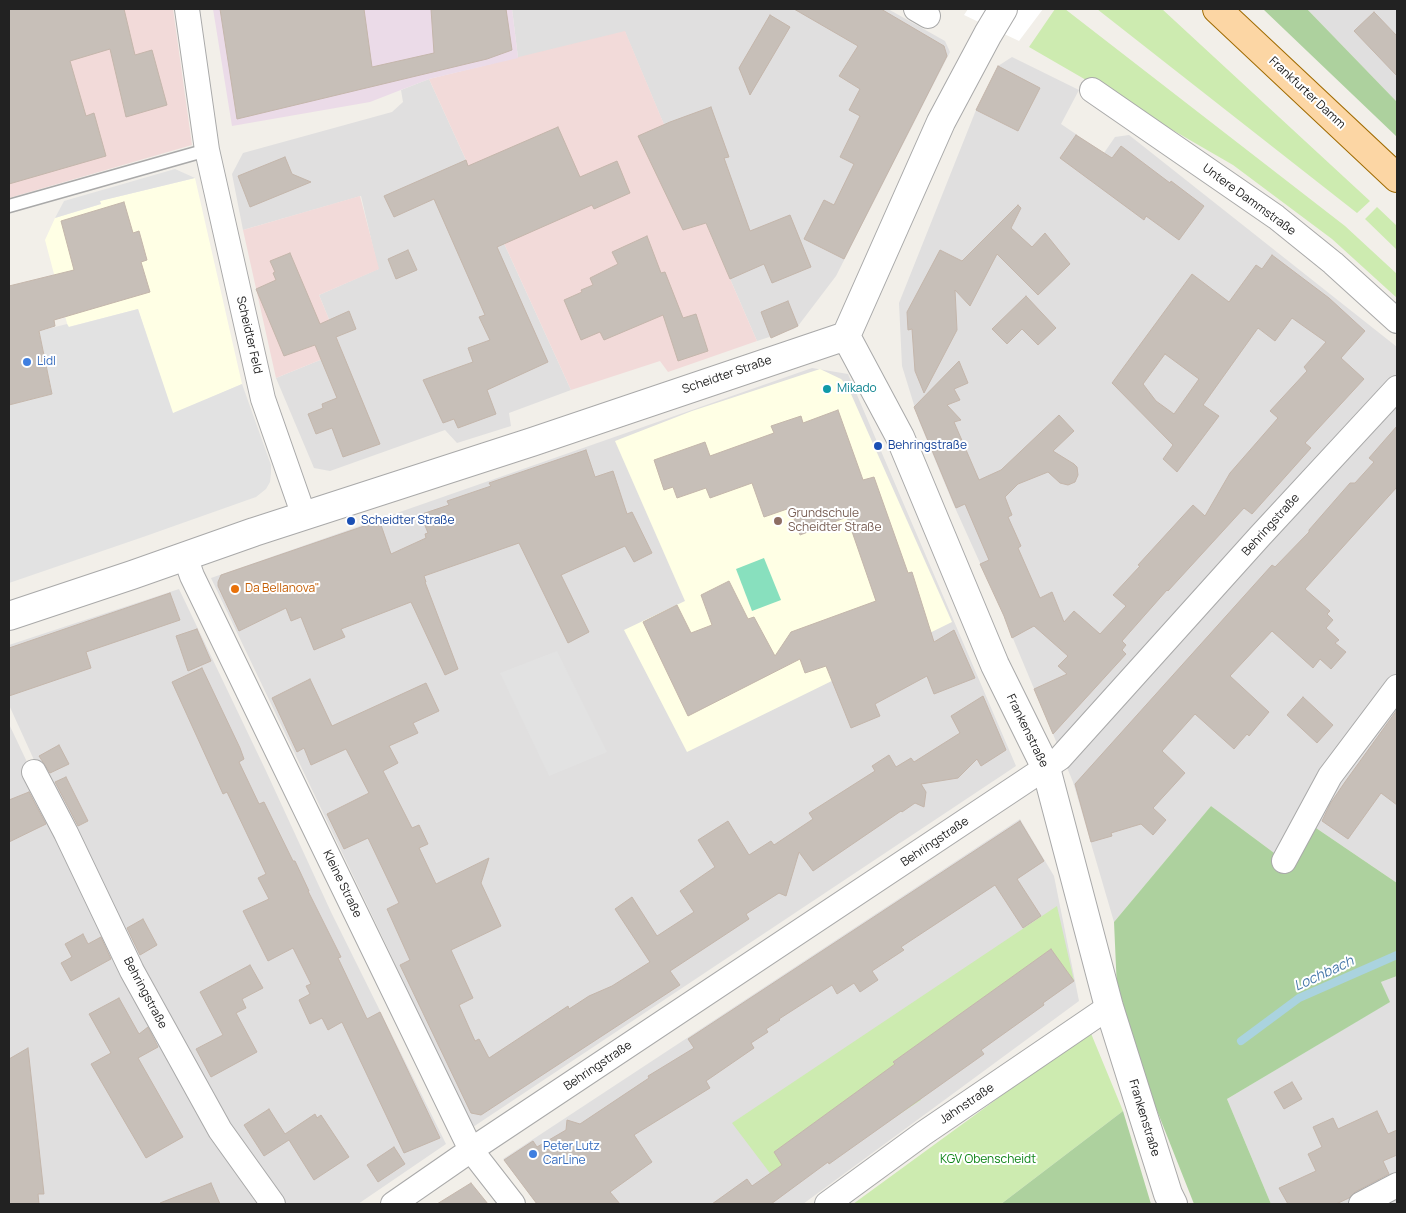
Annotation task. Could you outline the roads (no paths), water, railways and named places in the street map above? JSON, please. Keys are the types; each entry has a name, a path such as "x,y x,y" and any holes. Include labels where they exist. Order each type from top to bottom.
{"main road":[{"name":"Frankfurter Damm","path":"1217,9 1397,178"}],"street":[{"name":"Scheidter Feld","path":"187,9 207,150 263,399 304,516"},
{"path":"846,336 941,122 997,18"},
{"name":"Untere Dammstraße","path":"1092,90 1276,217 1333,263 1397,321"},
{"name":"Scheidter Straße","path":"9,616 247,534 532,442 846,336"},
{"name":"Frankenstraße","path":"846,336 900,437 995,665 1046,768 1109,1007 1168,1194 1173,1204"},
{"name":"Behringstraße","path":"393,1204 471,1150 1060,758 1260,536 1397,388"},
{"name":"Kleine Straße","path":"185,556 197,585 471,1150 513,1204"},
{"path":"1284,861 1330,776 1397,687"},
{"name":"Behringstraße","path":"34,772 66,833 132,971 210,1113 273,1204"},
{"name":"Jahnstraße","path":"827,1204 924,1133 1109,1007"},
{"path":"1361,1204 1397,1185"}],"lane":[{"path":"9,206 207,150"}],"waterway":[{"name":"Lochbach","path":"1241,1041 1299,998 1397,955"}],"place":[{"name":"Lidl","path":"27,362"},
{"name":"Mikado","path":"827,389"},
{"name":"Behringstraße","path":"878,446"},
{"name":"Scheidter Straße","path":"351,521"},
{"name":"Grundschule Scheidter Straße","path":"778,521"},
{"name":"Da Bellanova\"","path":"235,589"},
{"name":"Peter Lutz CarLine","path":"533,1154"}],"park label":[{"name":"KGV Obenscheidt","path":"988,1160"}]}
